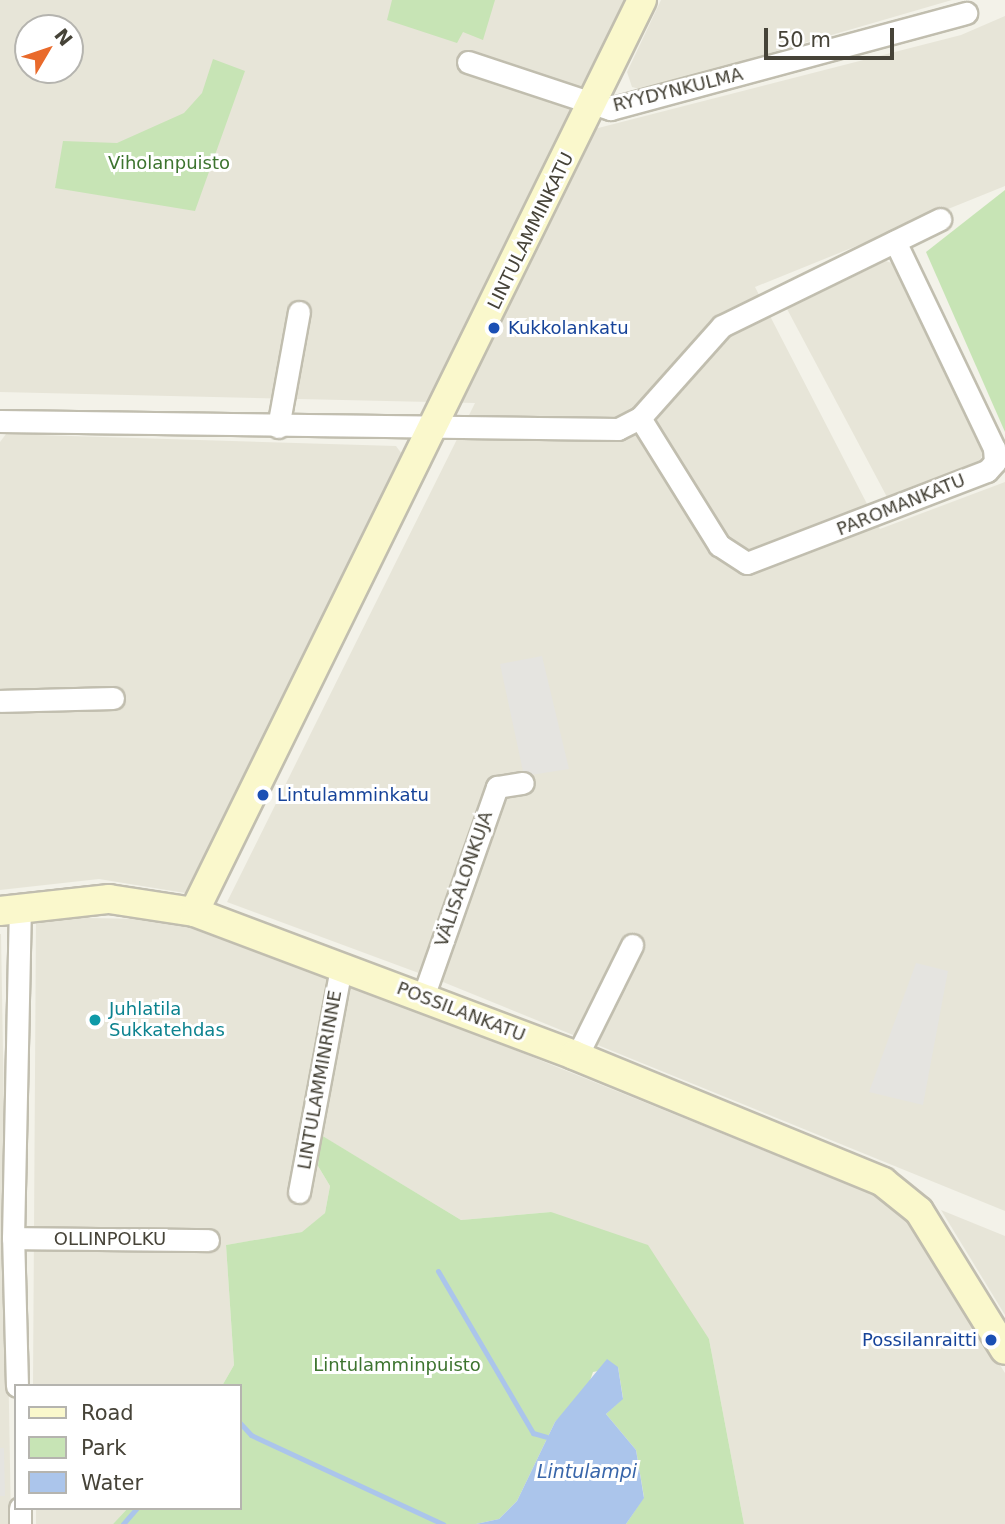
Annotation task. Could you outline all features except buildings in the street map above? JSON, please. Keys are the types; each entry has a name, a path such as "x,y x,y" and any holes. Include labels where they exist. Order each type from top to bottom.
{"street":[{"name":"LINTULAMMINKATU","path":"194,912 593,105 642,0"},
{"name":"RYYDYNKULMA","path":"468,62 593,105 619,108 966,13"},
{"path":"0,421 432,429 618,429 640,418 722,326 940,219"},
{"name":"PAROMANKATU","path":"640,418 719,545 747,564 987,471 995,462 994,448 895,241"},
{"path":"278,427 299,312"},
{"path":"0,701 113,698"},
{"name":"VÄLISALONKUJA","path":"423,997 497,786 523,783"},
{"name":"POSSILANKATU","path":"10,909 109,899 194,912 577,1056 905,1195 1005,1350"},
{"path":"10,909 17,1384"},
{"path":"577,1056 632,945"},
{"name":"LINTULAMMINRINNE","path":"299,1192 341,968"},
{"name":"OLLINPOLKU","path":"13,1238 208,1240"}],"shaded area":[{"path":"0,0 626,0 567,136 961,35 1005,16 1005,186 755,287 880,529 1005,482 1005,1211 443,982 227,902 475,403 0,392"},
{"path":"661,0 952,0 643,90 632,87 627,72"},
{"path":"886,261 900,266 985,448 979,463 887,497 787,309"},
{"path":"6,434 396,446 405,458 185,893 99,879 0,890 0,442"},
{"path":"542,656 569,769 524,776 500,664"},
{"path":"36,917 193,920 899,1205 1005,1373 1005,1524 744,1524 709,1339 551,1212 461,1220 322,1136 318,1166 330,1186 325,1213 303,1232 226,1245 234,1365 223,1384 33,1384"},
{"path":"1,934 11,1524 0,1524"},
{"path":"916,963 948,971 923,1105 869,1092"},
{"path":"941,1210 1005,1236 1005,1315"},
{"path":"0,1448 4,1448 5,1496 0,1496"},
{"path":"36,1510 126,1510 113,1524 36,1524"}],"green space":[{"path":"392,0 495,0 483,40 463,32 457,43 387,20"},
{"name":"Viholanpuisto","path":"213,59 245,71 195,211 55,188 63,141 117,143 184,113 202,93"},
{"path":"1005,190 1005,432 926,252"},
{"name":"Lintulamminpuisto","path":"321,1135 461,1220 551,1212 648,1245 709,1339 744,1524 626,1524 644,1497 636,1450 606,1414 623,1398 618,1367 593,1372 586,1392 555,1422 517,1501 499,1519 476,1524 113,1524 126,1510 242,1510 242,1384 223,1384 234,1365 226,1245 302,1232 325,1213 330,1186 318,1166"}],"water":[{"name":"Lintulampi","path":"607,1359 618,1367 623,1399 606,1414 636,1450 644,1498 626,1524 476,1524 499,1519 517,1501 555,1422"}],"waterway":[{"path":"438,1271 533,1433 547,1437"},
{"path":"242,1425 251,1435 443,1524"},
{"path":"123,1524 135,1510"}],"place":[{"name":"Kukkolankatu","path":"494,328"},
{"name":"Lintulamminkatu","path":"263,795"},
{"name":"Juhlatila Sukkatehdas","path":"95,1020"},
{"name":"Possilanraitti","path":"991,1340"}]}
